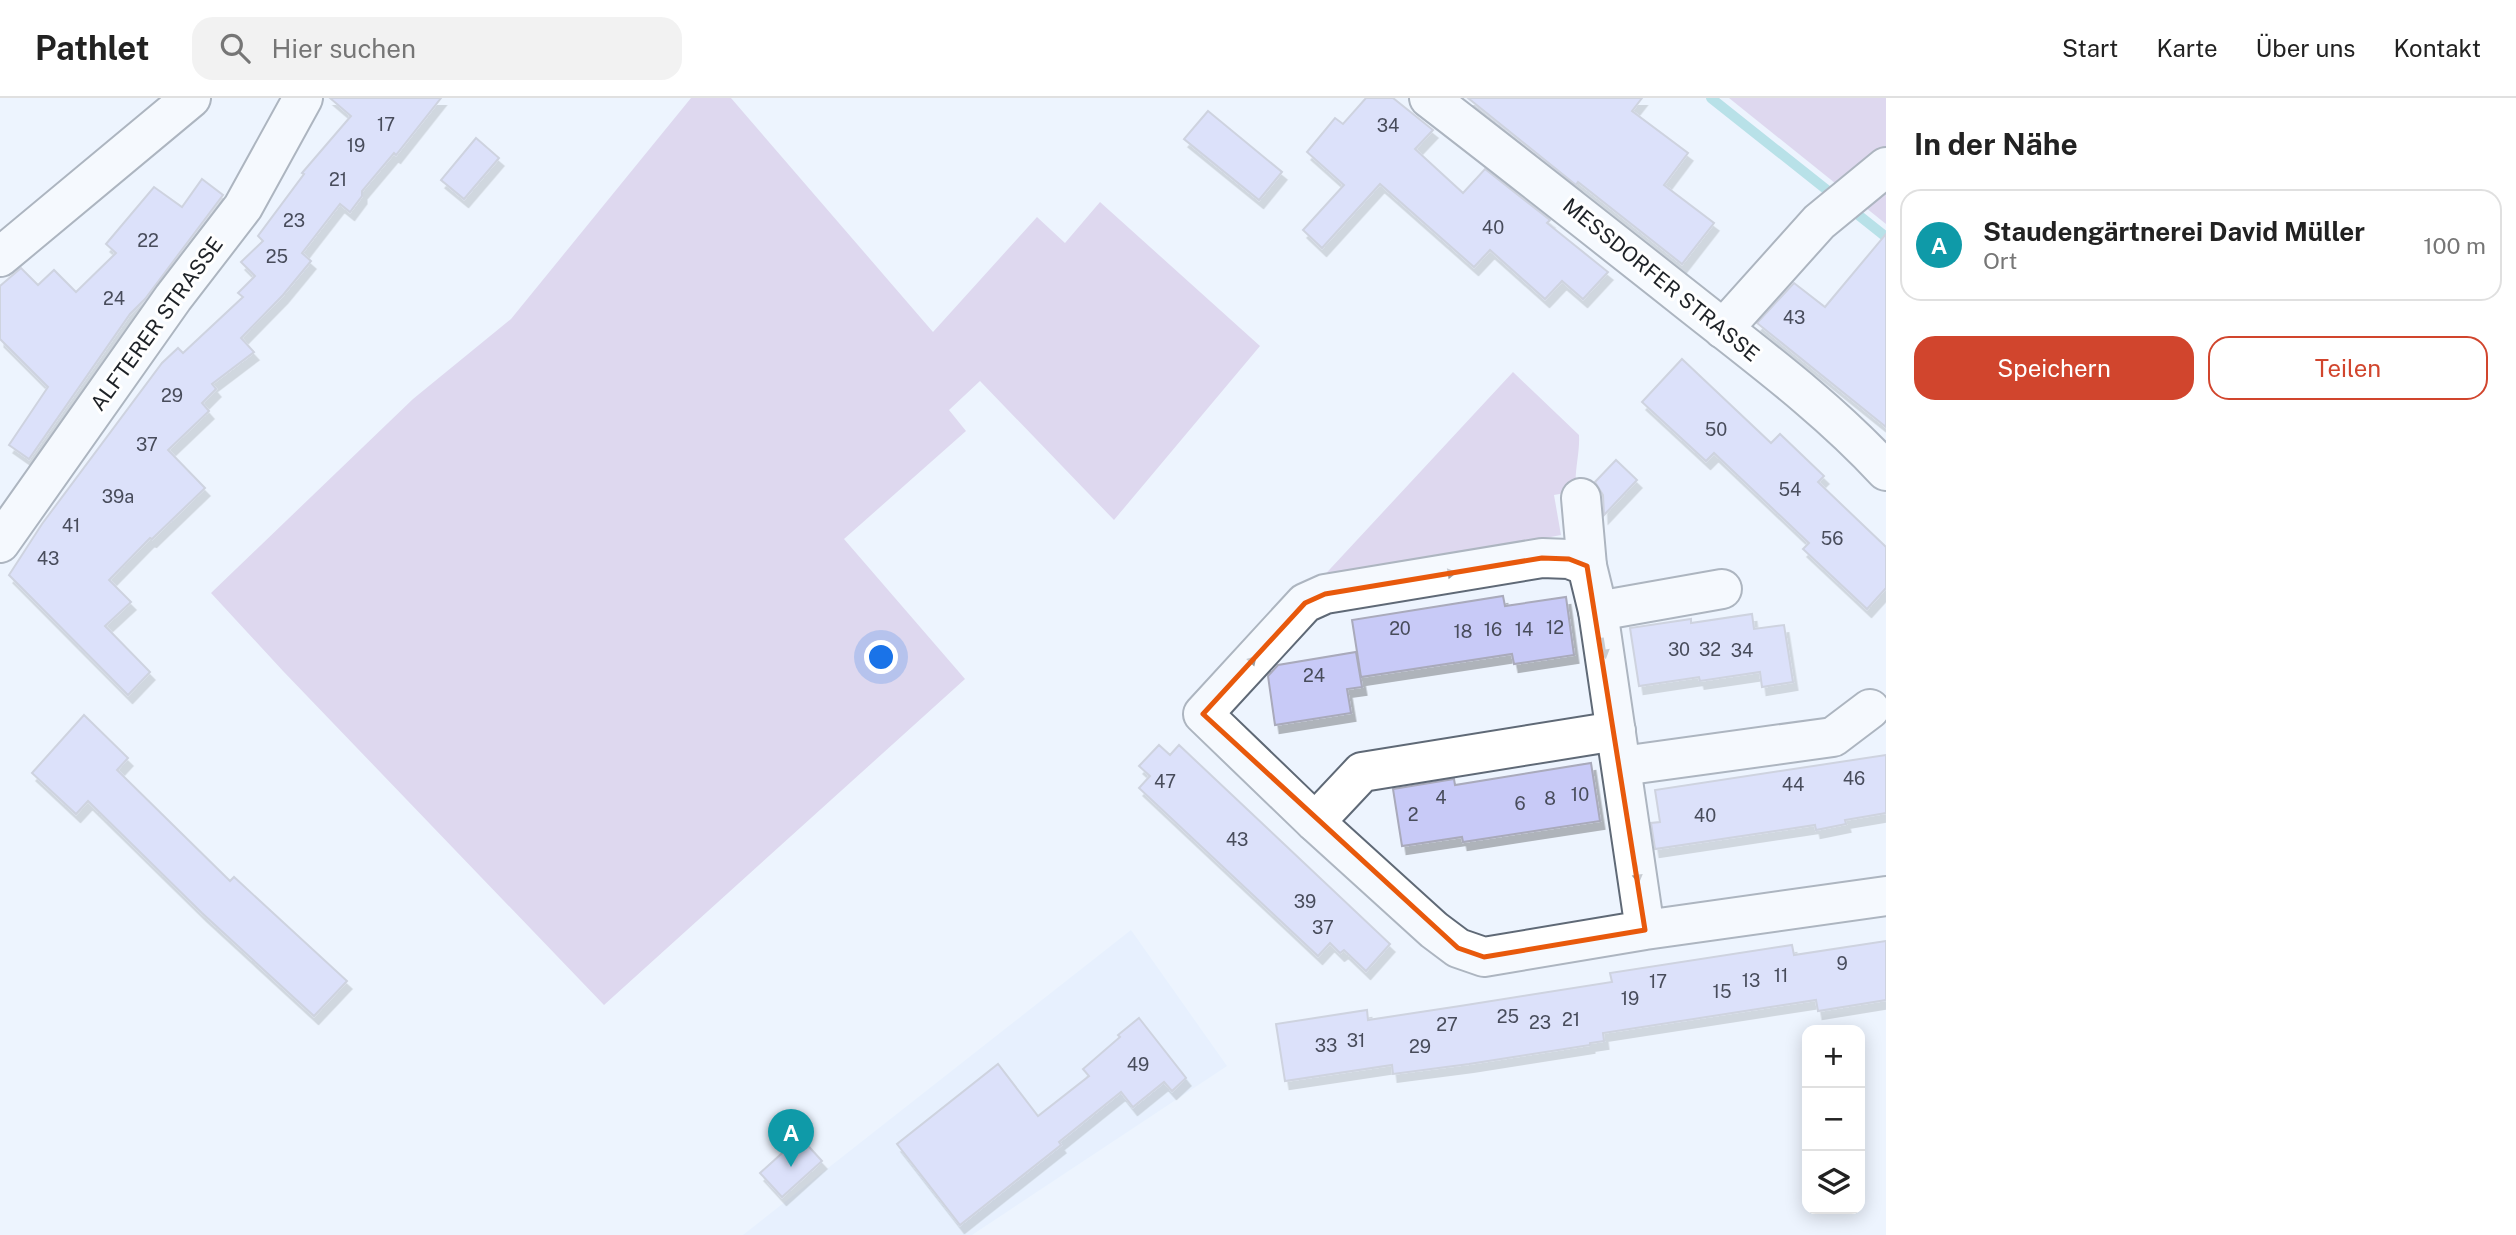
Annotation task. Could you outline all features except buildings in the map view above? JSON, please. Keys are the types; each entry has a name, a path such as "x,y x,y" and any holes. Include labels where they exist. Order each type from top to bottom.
{"street":[{"path":"0,257 191,98"},
{"name":"ALFTERER STRASSE","path":"0,542 173,298 243,207 303,98"},
{"name":"MESSDORFER STRASSE","path":"1429,98 1723,329 1855,437 1886,471"},
{"path":"1723,329 1819,222 1873,178"},
{"path":"1581,498 1587,566 1598,611 1645,929"},
{"path":"1587,566 1569,559 1542,558 1325,594 1305,603 1203,714 1315,822 1434,930 1458,948 1484,957 1645,929 1886,896"},
{"path":"1598,611 1722,589"},
{"path":"1315,822 1362,772 1619,749 1833,737 1870,709"}],"highlighted area":[{"path":"1542,558 1569,559 1587,566 1645,930 1484,957 1458,948 1203,714 1305,603 1325,594"}],"shaded area":[{"path":"691,98 731,98 933,332 1037,217 1065,243 1100,202 1260,346 1114,520 980,381 949,410 966,431 844,539 965,679 604,1005 211,593 413,399 511,319"},
{"path":"1729,98 1886,98 1886,224"},
{"path":"1513,372 1579,435 1576,491 1554,495 1561,535 1318,582"},
{"path":"1131,930 1227,1066 972,1235 743,1235"}],"waterway":[{"path":"1711,98 1886,237"}],"place":[{"name":"Staudengärtnerei David Müller","path":"791,1167"}]}
